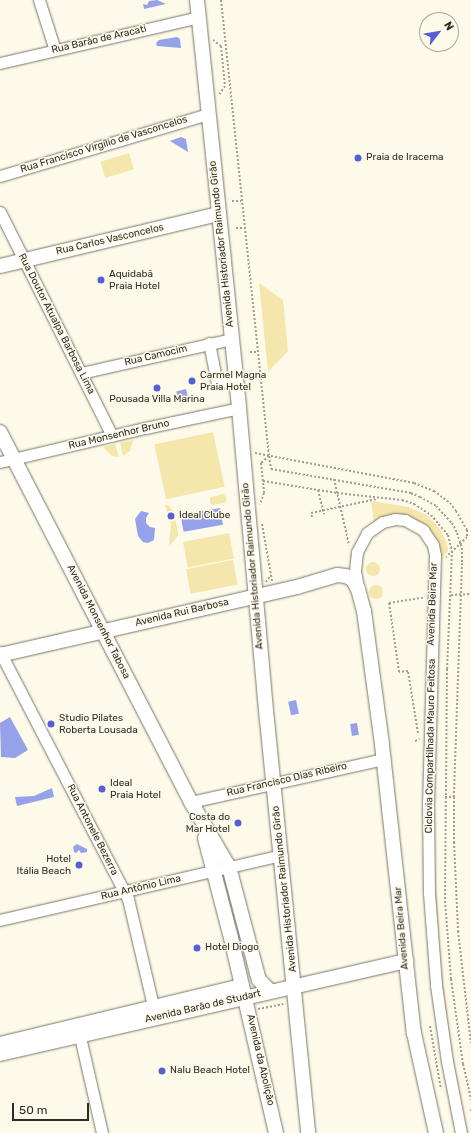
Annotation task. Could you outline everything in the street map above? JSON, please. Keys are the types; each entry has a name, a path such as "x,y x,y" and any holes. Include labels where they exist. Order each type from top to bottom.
{"main road":[{"name":"Avenida Historiador Raimundo Girão","path":"197,0 239,408 261,590 267,720 275,784 308,1133"},
{"name":"Rua Carlos Vasconcelos","path":"0,266 219,214"},
{"name":"Avenida Monsenhor Tabosa","path":"0,432 193,807 229,867 256,973 259,980 270,991"},
{"name":"Avenida Rui Barbosa","path":"0,654 102,631 261,590 337,575 350,578 358,589"},
{"name":"Avenida Beira Mar","path":"358,589 364,611 384,759 414,1033 436,1133"},
{"name":"Avenida Monsenhor Tabosa","path":"193,807 215,870 244,992"},
{"name":"Avenida Barão de Studart","path":"0,1044 79,1030 244,992 270,991 406,961"},
{"name":"Avenida da Abolição","path":"244,992 276,1133"},
{"name":"Avenida Barão de Studart","path":"0,1054 79,1030"}],"street":[{"path":"39,0 55,50"},
{"name":"Rua Barão de Aracati","path":"0,63 199,17"},
{"name":"Rua Francisco Virgílio de Vasconcelos","path":"0,176 208,114"},
{"name":"Rua Doutor Atualpa Barbosa Lima","path":"0,212 112,436"},
{"name":"Rua Camocim","path":"81,373 232,338"},
{"path":"209,343 217,383 236,379"},
{"name":"Rua Monsenhor Bruno","path":"0,462 239,408"},
{"name":"Avenida Beira Mar","path":"358,589 355,570 356,562 359,549 367,533 383,522 395,519 410,523 423,530 432,545 435,555 428,795 429,893 436,985 447,1061 461,1133"},
{"name":"Rua Antonele Bezerra","path":"0,654 128,899 155,1012"},
{"name":"Rua Francisco Dias Ribeiro","path":"193,807 275,784 384,759"},
{"name":"Rua Antônio Lima","path":"0,920 282,855"},
{"path":"79,1030 102,1133"}],"path":[{"path":"221,0 269,456"},
{"path":"232,202 241,201"},
{"path":"236,228 245,228"},
{"path":"250,352 257,352"},
{"path":"254,450 257,454 414,483 434,491 450,503 468,530 467,537 445,559"},
{"path":"259,505 264,493 261,463 269,456"},
{"path":"334,479 349,547"},
{"path":"318,490 324,514"},
{"path":"312,517 311,513 380,498"},
{"path":"262,520 273,581"},
{"path":"264,572 270,571"},
{"path":"261,590 271,575"},
{"path":"451,595 471,594"},
{"path":"415,741 420,740 408,671 399,672 389,604 430,596"},
{"path":"445,797 454,797"},
{"path":"257,1009 287,1004"}],"shaded area":[{"path":"129,153 134,169 105,178 100,162"},
{"path":"259,283 283,300 288,351 268,372"},
{"path":"213,432 225,487 166,499 154,444"},
{"path":"133,440 130,451 123,456 120,443"},
{"path":"115,444 119,457 112,456 103,447"},
{"path":"224,494 227,500 225,503 212,505 210,503 210,497"},
{"path":"371,501 409,507 428,516 440,529 447,544 448,551 443,556 442,561 439,561 427,528 374,522"},
{"path":"165,505 168,505 174,511 178,533 178,536 169,546 171,524"},
{"path":"229,533 234,559 188,567 183,542"},
{"path":"233,560 238,585 191,594 186,569"},
{"path":"370,562 376,562 380,566 380,572 376,576 370,576 366,572 366,566"},
{"path":"373,585 379,585 383,589 383,595 379,599 373,599 369,595 369,589"},
{"path":"436,650 439,650 436,747 433,747"},
{"path":"434,849 441,967 451,1045 462,1106 459,1107 443,1011 433,903"}],"water":[{"path":"157,0 166,4 144,9 143,4 147,5 149,1"},
{"path":"177,37 180,39 181,48 157,46 156,43 159,40"},
{"path":"181,137 186,139 188,152 170,141"},
{"path":"186,389 189,401 179,403 176,391"},
{"path":"220,508 223,525 184,532 181,515"},
{"path":"141,511 149,513 146,518 146,523 150,527 155,528 154,540 148,543 143,542 138,536 135,519"},
{"path":"296,700 299,714 291,715 288,702"},
{"path":"10,717 28,750 15,758 1,757 0,723"},
{"path":"357,723 359,735 352,736 350,724"},
{"path":"52,788 54,797 17,806 15,797 34,796"},
{"path":"77,844 87,849 87,852 81,853 79,850 76,853 74,852 73,847"}],"place":[{"name":"Praia de Iracema","path":"358,158"},
{"name":"Aquidabã Praia Hotel","path":"101,280"},
{"name":"Carmel Magna Praia Hotel","path":"192,381"},
{"name":"Pousada Villa Marina","path":"157,388"},
{"name":"Ideal Clube","path":"171,516"},
{"name":"Studio Pilates Roberta Lousada","path":"51,724"},
{"name":"Ideal Praia Hotel","path":"102,789"},
{"name":"Costa do Mar Hotel","path":"238,823"},
{"name":"Hotel Itália Beach","path":"79,865"},
{"name":"Hotel Diogo","path":"197,948"},
{"name":"Nalu Beach Hotel","path":"162,1071"}]}
